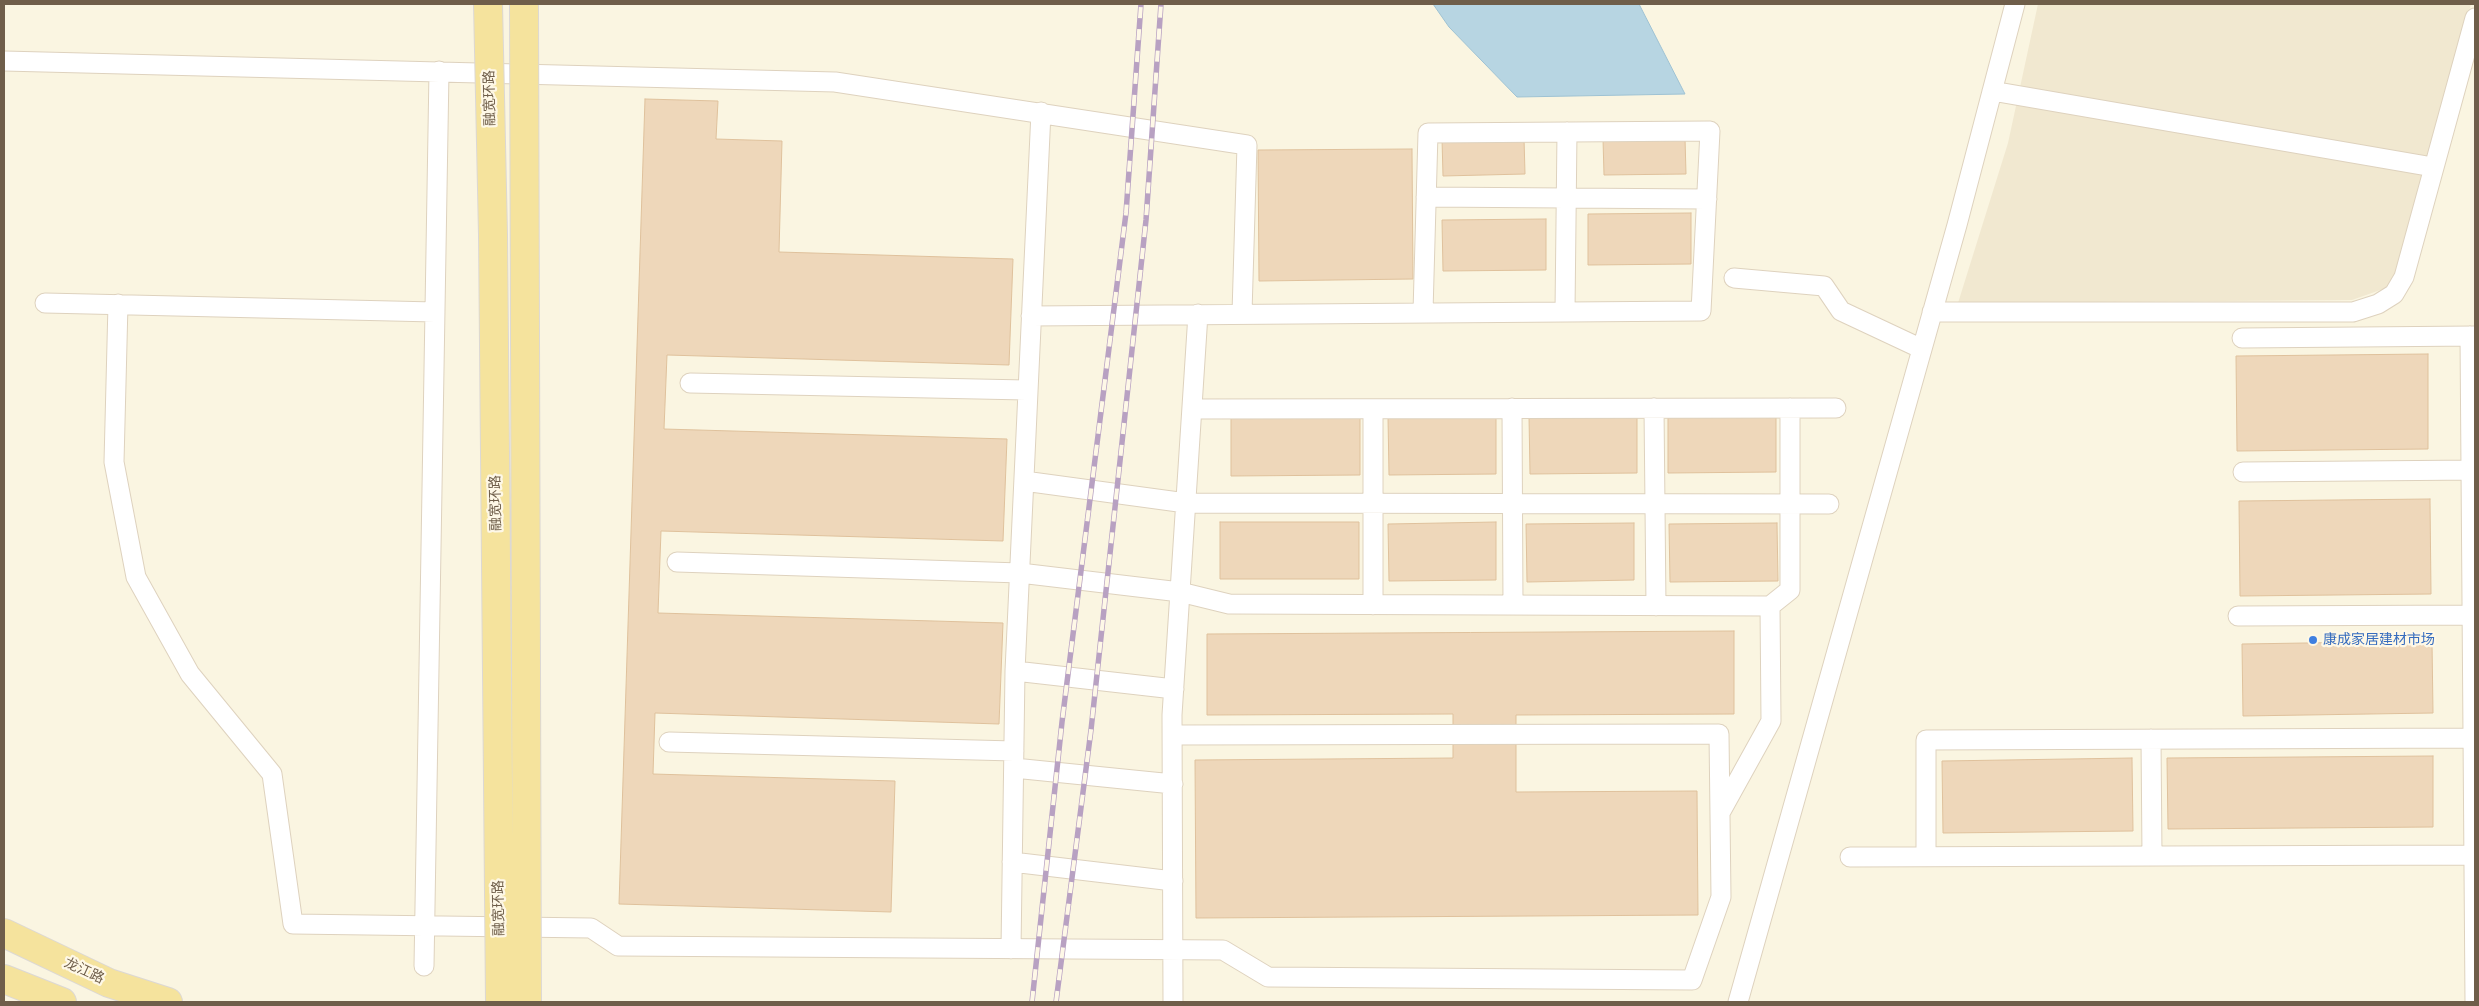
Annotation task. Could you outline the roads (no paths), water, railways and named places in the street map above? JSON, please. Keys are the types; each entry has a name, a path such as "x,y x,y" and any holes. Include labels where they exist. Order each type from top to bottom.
{"main road":[{"name":"融宽环路","path":"488,4 493,265 500,1002"},
{"name":"融宽环路","path":"524,4 527,1002"},
{"name":"龙江路","path":"4,933 109,983 168,1002"},
{"path":"4,979 62,1002"}],"street":[{"path":"1738,1002 1922,349 2015,4"},
{"path":"1932,312 2353,312 2378,304 2394,294 2404,277 2475,18"},
{"path":"4,61 835,82 1247,145 1242,313"},
{"path":"424,966 439,71"},
{"path":"1992,90 2433,167"},
{"path":"1011,949 1015,672 1024,481 1026,390 1041,112"},
{"path":"1031,316 1701,311 1710,131 1428,132 1423,312"},
{"path":"1565,311 1567,132"},
{"path":"1426,196 1706,199"},
{"path":"1734,278 1824,286 1841,311 1922,349"},
{"path":"46,303 435,312"},
{"path":"118,304 114,462 136,577 190,674 272,774 293,924 591,928 618,946 1223,950 1268,977 1692,980 1720,897 1719,734 1173,736"},
{"path":"1173,1002 1174,689 1198,314"},
{"path":"2242,338 2473,336 2475,1002"},
{"path":"690,383 1026,390"},
{"path":"1512,408 1513,605"},
{"path":"1654,408 1656,606"},
{"path":"677,562 1020,573 1180,592 1229,604 1770,606 1790,590 1790,408"},
{"path":"1192,409 1836,408"},
{"path":"1373,409 1373,605"},
{"path":"2243,472 2473,470"},
{"path":"1024,481 1186,503 1829,504"},
{"path":"1720,814 1771,721 1770,606"},
{"path":"2238,616 2474,615"},
{"path":"1015,672 1174,689"},
{"path":"1926,857 1926,740 2474,738"},
{"path":"2151,739 2152,856"},
{"path":"669,742 1014,759 1173,784"},
{"path":"1850,857 2474,855"},
{"path":"1012,862 1173,881"}],"water":[{"path":"1433,4 1639,4 1685,94 1517,97 1449,27"}],"railway":[{"path":"1032,1002 1062,722 1126,213 1141,4"},
{"path":"1056,1002 1091,730 1146,220 1161,4"}],"place":[{"name":"康成家居建材市场","path":"2313,640"}]}
